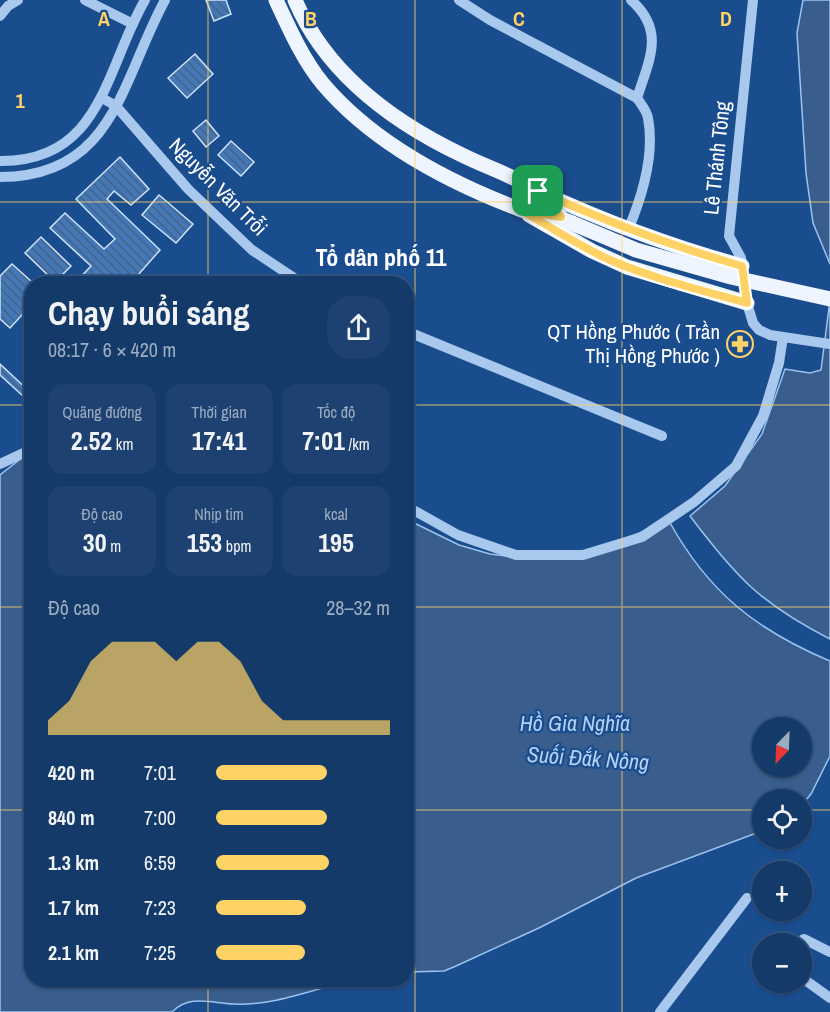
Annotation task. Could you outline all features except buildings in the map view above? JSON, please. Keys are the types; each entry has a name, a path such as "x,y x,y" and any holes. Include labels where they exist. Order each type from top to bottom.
{"main road":[{"path":"276,0 293,35 322,83 365,124 409,156 521,210 566,237 627,267 747,303"},
{"path":"295,0 327,52 361,90 424,136 538,191 628,230 742,266"},
{"path":"538,191 566,220"},
{"path":"521,210 566,220 636,250 731,277 830,299"}],"street":[{"path":"0,16 8,6 18,0"},
{"path":"85,0 133,24"},
{"path":"0,161 35,159 56,151 86,124 102,98 145,0"},
{"path":"0,177 35,176 66,164 92,143 116,106 165,0"},
{"path":"459,0 490,20 637,98 648,116 650,145 637,208 628,230"},
{"path":"631,0 645,16 654,43 637,98"},
{"name":"Lê Thánh Tông","path":"753,0 728,229 742,266 747,303 753,323 759,330 783,337 830,344"},
{"name":"Nguyễn Văn Trỗi","path":"102,98 116,106 188,189 252,250 291,276"},
{"path":"414,334 662,436"},
{"path":"414,510 458,535 516,555 583,555 642,537 694,502 736,466 763,416 779,363 783,337"},
{"path":"0,464 24,452"},
{"path":"660,1012 747,898"},
{"path":"812,943 830,952"},
{"path":"812,985 830,999"}],"water":[{"path":"803,0 830,0 830,264 813,223 806,173 797,33"},
{"path":"830,300 830,639 785,614 751,587 690,516 725,486 762,434 785,369 810,373 821,370"},
{"path":"24,457 24,987 327,987 294,996 249,1004 193,1001 179,1006 172,1012 0,1012 0,475"},
{"name":"Hồ Gia Nghĩa","path":"669,521 700,568 736,606 779,636 830,661 830,756 812,792 812,789 752,789 752,835 636,878 541,927 444,971 414,972 414,523 459,545 490,554 530,559 590,553"}],"place":[{"name":"QT Hồng Phước ( Trần Thị Hồng Phước )","path":"740,344"}],"district":[{"name":"Tổ dân phố 11","path":"381,258"}],"route":[{"path":"538,191 662,243 742,266 747,303 648,274 608,259 566,237 521,210 561,217 538,191"}],"water label":[{"name":"Suối Đắk Nông","path":"588,758"}]}
